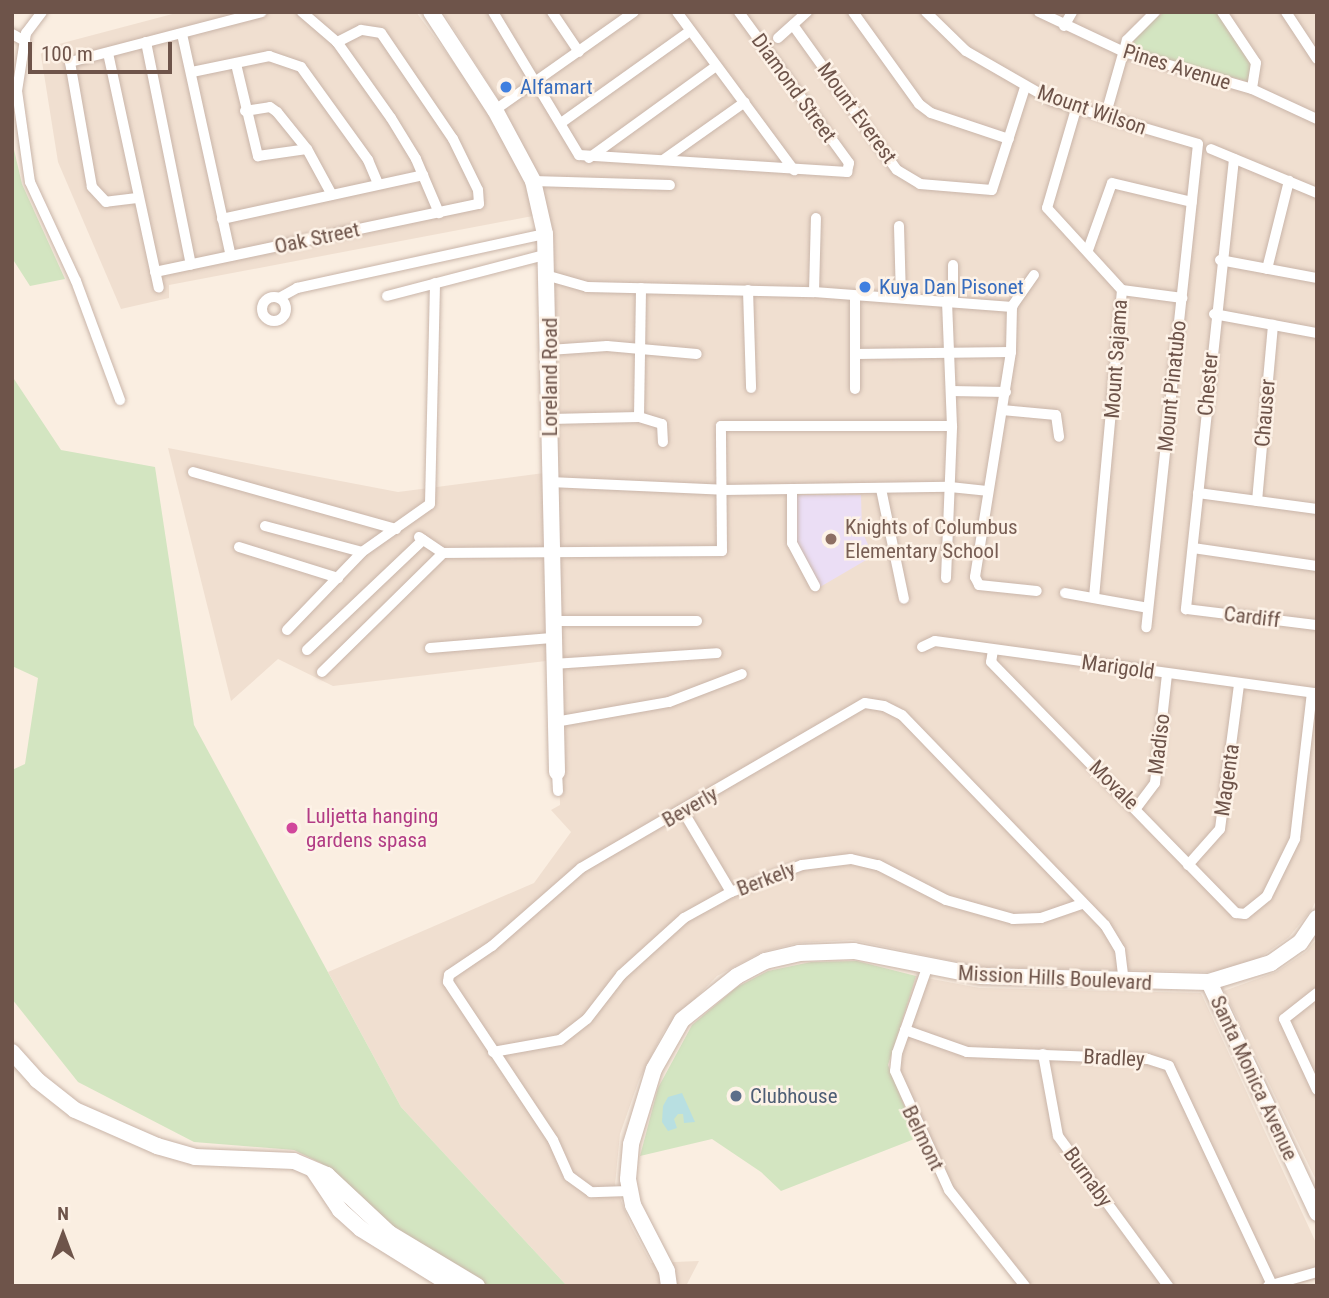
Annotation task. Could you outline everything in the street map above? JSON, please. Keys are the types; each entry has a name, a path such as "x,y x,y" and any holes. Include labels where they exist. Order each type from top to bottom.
{"street":[{"path":"42,12 25,41 17,91 30,182 76,281 120,400"},
{"path":"137,198 106,202 92,187 70,62 262,12"},
{"path":"302,12 337,42 391,118 423,174 439,213"},
{"name":"Loreland Road","path":"431,12 495,110 533,181 545,234 549,276 550,553 557,772"},
{"path":"493,12 579,155 589,158 663,160 794,170"},
{"path":"552,12 579,52"},
{"path":"609,12 617,24"},
{"path":"495,110 634,12"},
{"path":"677,12 794,170"},
{"name":"Diamond Street","path":"739,12 849,163 843,173 794,170"},
{"path":"779,38 807,12"},
{"path":"853,12 919,104 931,113 1009,139"},
{"name":"Mount Wilson","path":"926,12 966,51 1025,88 1076,109 1198,144"},
{"name":"Pines Avenue","path":"1039,12 1124,52 1252,89 1317,119"},
{"path":"1065,26 1072,12"},
{"path":"1105,117 1131,33 1155,12"},
{"path":"1222,12 1256,63 1252,89"},
{"path":"1286,12 1317,60"},
{"name":"Mount Everest","path":"793,24 906,179 940,187 992,190 1025,88"},
{"name":"Oak Street","path":"155,272 480,204 478,190 453,139 381,33 361,30 337,42"},
{"path":"561,123 690,31"},
{"path":"12,34 25,41"},
{"path":"182,34 231,256"},
{"path":"146,43 191,265"},
{"path":"108,53 137,198 159,288"},
{"path":"192,72 269,57 301,68 368,160 379,184"},
{"path":"236,64 245,111 258,156 307,149"},
{"path":"589,158 716,66"},
{"path":"663,160 745,102"},
{"path":"245,111 270,107 307,149 332,194"},
{"name":"Mount Sajama","path":"1076,109 1047,208 1122,290 1094,598"},
{"name":"Mount Pinatubo","path":"1146,627 1198,144"},
{"path":"1211,149 1317,192"},
{"name":"Chester","path":"1186,609 1214,314 1234,159"},
{"path":"222,219 423,174"},
{"path":"533,181 670,185"},
{"path":"1267,269 1289,181"},
{"path":"1088,250 1112,183 1192,202"},
{"path":"814,292 816,218"},
{"path":"899,226 901,298"},
{"path":"279,298 297,288 545,234"},
{"path":"387,296 548,254"},
{"path":"1220,260 1315,278 1317,266"},
{"path":"946,578 952,426 949,353 953,265"},
{"path":"1034,275 1012,307 1012,352 987,491 976,584 1037,591"},
{"path":"549,276 587,287 814,292 950,300 1012,307"},
{"path":"287,630 362,552 430,504 435,283"},
{"path":"639,417 641,288"},
{"path":"748,290 751,388"},
{"path":"1122,290 1182,298"},
{"path":"855,296 855,389"},
{"path":"1214,314 1317,333"},
{"name":"Chauser","path":"1257,501 1273,325"},
{"path":"549,350 642,348 697,354"},
{"path":"855,354 1012,352"},
{"path":"951,391 1006,392"},
{"path":"1002,410 1056,415 1059,437"},
{"path":"550,419 639,417 662,424 663,442"},
{"path":"307,650 421,538 443,553 723,551 721,426 952,426"},
{"path":"193,471 396,529"},
{"path":"550,482 723,490 950,487 987,491"},
{"path":"881,489 904,599"},
{"path":"792,491 792,544 815,586"},
{"path":"1198,493 1317,509"},
{"path":"265,526 362,552"},
{"path":"239,547 338,578"},
{"path":"1192,548 1317,566"},
{"path":"322,672 443,553"},
{"path":"1065,593 1148,608"},
{"name":"Cardiff","path":"1186,609 1317,625"},
{"path":"552,621 697,621"},
{"path":"430,648 552,638"},
{"name":"Marigold","path":"922,647 935,641 1314,693"},
{"name":"Movale","path":"993,650 991,662 1137,807 1236,913 1245,914 1267,896 1295,839 1314,693"},
{"path":"553,664 717,653"},
{"path":"555,722 669,702 742,674"},
{"name":"Madiso","path":"1137,807 1155,783 1167,674"},
{"name":"Magenta","path":"1188,864 1220,829 1239,684"},
{"name":"Beverly","path":"629,1191 591,1192 569,1176 553,1140 448,982 449,975 492,946 575,872 865,703 884,706 902,715 1105,925 1120,950 1124,983"},
{"path":"557,772 558,791"},
{"path":"683,811 731,892"},
{"name":"Berkely","path":"494,1052 559,1040 587,1019 650,947 684,918 731,892 802,865 851,859 878,866 973,910 1013,919 1041,918 1082,904"},
{"name":"Mission Hills Boulevard","path":"629,1191 631,1144 654,1069 682,1020 721,986 765,961 823,951 884,954 927,968 981,976 1124,983 1209,982 1271,963 1300,943 1317,918"},
{"name":"Belmont","path":"927,968 905,1030 895,1071 903,1098 949,1191 1025,1286"},
{"name":"Santa Monica Avenue","path":"1209,982 1317,1213"},
{"path":"1317,993 1284,1019 1317,1090"},
{"name":"Bradley","path":"905,1030 967,1052 1148,1059 1169,1066 1270,1285"},
{"path":"12,1052 37,1080 75,1110 157,1146 195,1157 287,1160 327,1175 389,1233 477,1286"},
{"name":"Burnaby","path":"1043,1054 1058,1136 1168,1286"},
{"path":"312,1168 340,1210 361,1229 453,1286"},
{"path":"629,1191 640,1223 667,1271 668,1286"},
{"path":"1270,1285 1317,1272"}],"shaded area":[{"path":"180,12 416,12 468,82 526,178 538,215 169,285 169,298 121,309 58,162 40,49"},
{"path":"443,12 1317,12 1317,898 1312,909 1289,937 1258,959 1217,972 982,967 852,940 798,943 762,952 717,976 664,1031 639,1080 620,1134 615,1185 631,1226 651,1263 699,1261 686,1286 567,1286 401,1107 328,972 534,883 571,832 551,810 560,805 553,486 554,276 538,178 499,100"},
{"path":"168,448 398,492 544,473 546,661 333,686 278,659 231,701"},
{"name":"Knights of Columbus Elementary School","path":"795,495 861,495 862,531 873,556 820,587 797,547"},
{"path":"1317,939 1317,1182 1224,991 1276,972 1306,952"},
{"path":"916,976 980,988 1201,993 1317,1245 1317,1279 1291,1286 1019,1286 944,1193 893,1085 890,1048"}],"green space":[{"path":"1165,12 1218,12 1252,64 1250,82 1133,50 1135,32"},
{"path":"12,141 22,184 65,279 30,286 12,258"},
{"path":"12,376 61,450 155,467 194,725 401,1107 567,1286 483,1286 372,1215 321,1163 294,1150 194,1142 78,1082 12,999 12,770 25,764 38,678 12,666"},
{"path":"857,961 916,976 888,1065 917,1138 781,1191 761,1172 712,1139 640,1156 658,1088 692,1025 737,987 768,971 811,962"}],"water":[{"path":"682,1093 695,1122 684,1123 683,1114 678,1114 674,1119 677,1128 668,1131 662,1122 663,1106 668,1097"}],"place":[{"name":"Alfamart","path":"506,87"},
{"name":"Kuya Dan Pisonet","path":"865,287"},
{"name":"Knights of Columbus Elementary School","path":"831,539"},
{"name":"Luljetta hanging gardens spasa","path":"292,828"},
{"name":"Clubhouse","path":"736,1096"}]}
